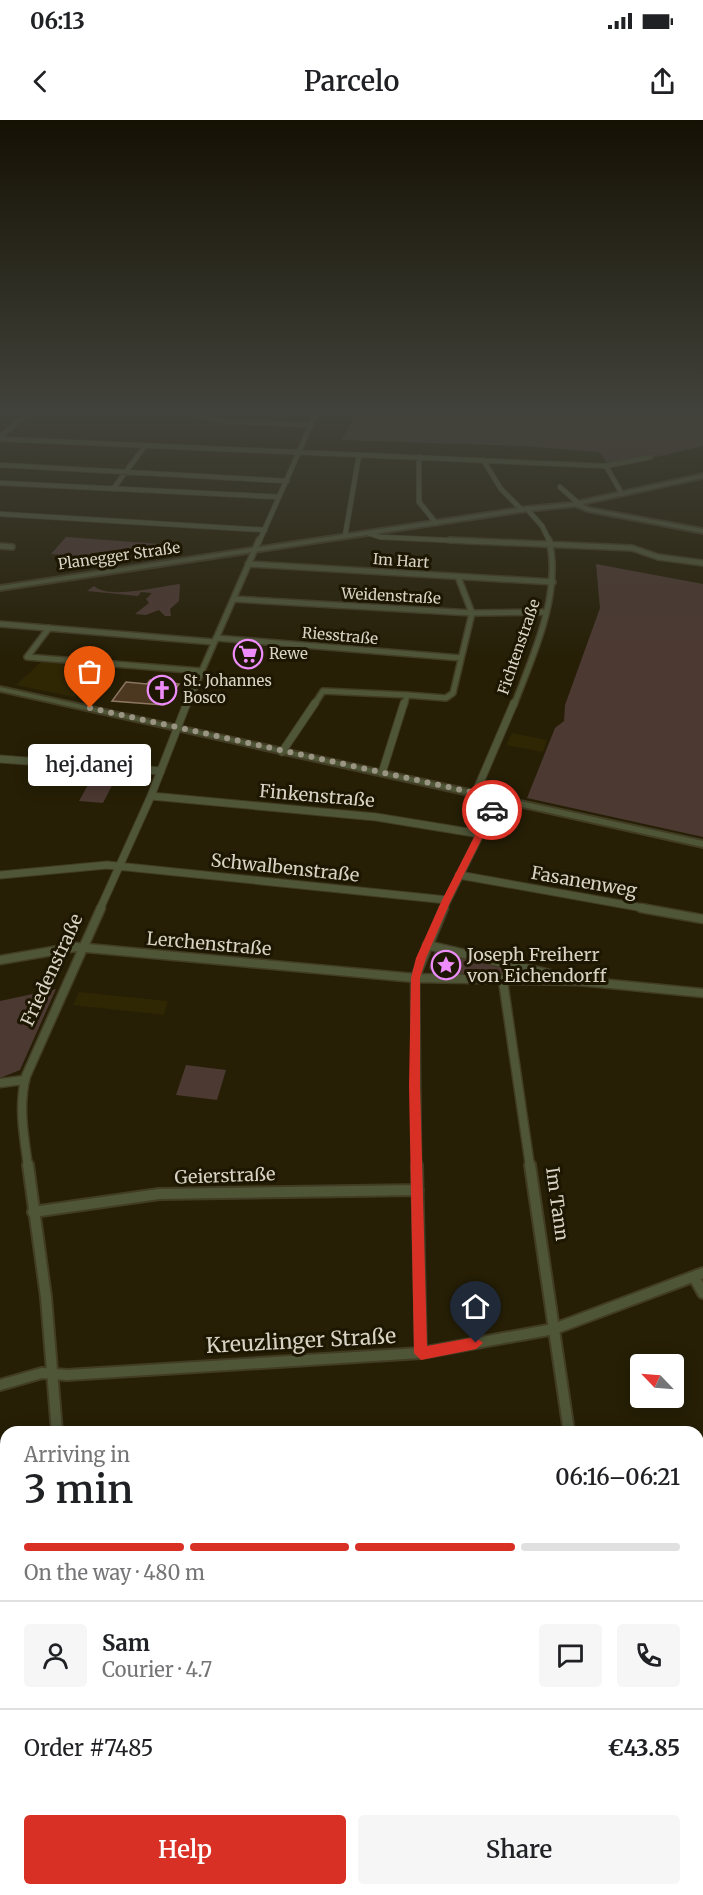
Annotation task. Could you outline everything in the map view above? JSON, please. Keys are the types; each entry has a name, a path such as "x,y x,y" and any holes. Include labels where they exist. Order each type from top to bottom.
{"street":[{"path":"213,494 279,497"},
{"name":"Friedenstraße","path":"56,1426 46,1297 22,1121 24,1080 121,866 201,671 281,494"},
{"path":"345,536 352,494"},
{"path":"419,494 419,502 436,523"},
{"name":"Fichtenstraße","path":"475,794 507,718 546,612 553,582 551,544 544,527 506,494"},
{"path":"567,494 577,504 588,509 703,531"},
{"name":"Planegger Straße","path":"0,588 577,504 622,494"},
{"path":"0,514 265,530"},
{"path":"368,533 380,537 634,548 658,557 703,563"},
{"path":"0,546 12,547"},
{"name":"Im Hart","path":"249,564 553,582"},
{"path":"282,752 323,691 450,698 472,613 458,577"},
{"name":"Weidenstraße","path":"234,599 472,613 546,612"},
{"name":"Riesstraße","path":"0,624 461,658"},
{"path":"50,628 27,657 201,671"},
{"path":"0,688 703,844"},
{"path":"382,774 407,695"},
{"path":"0,759 161,771"},
{"name":"Finkenstraße","path":"151,796 370,816 480,834"},
{"path":"421,1353 415,978 447,900 498,798"},
{"name":"Schwalbenstraße","path":"0,875 71,866 121,866 447,900"},
{"name":"Fasanenweg","path":"459,875 703,919"},
{"path":"427,945 579,981 703,993"},
{"name":"Lerchenstraße","path":"0,960 76,946 415,978 579,981"},
{"name":"Im Tann","path":"503,981 568,1426"},
{"path":"0,1083 24,1080"},
{"name":"Geierstraße","path":"33,1212 159,1194 418,1190"},
{"path":"699,1275 703,1293"},
{"name":"Kreuzlinger Straße","path":"0,1385 42,1373 421,1353 554,1329 699,1275"}],"shaded area":[{"path":"66,537 174,545 171,549 140,547 133,555 96,552 91,557 51,554"},
{"path":"596,564 703,584 703,837 527,798 555,728 564,721 565,705 600,608"},
{"path":"180,584 179,601 170,609 171,616 165,616 159,610 146,615 135,614 149,603 146,599 152,593 141,592 138,596 87,591 94,586 101,590 123,592"},
{"path":"42,661 102,664 74,697 16,685"},
{"path":"512,733 547,740 543,752 506,745"},
{"path":"95,772 118,774 103,803 79,801"},
{"path":"435,951 545,977 434,973 429,968"},
{"path":"56,989 20,1070 0,1078 0,1001"},
{"path":"79,992 168,1001 164,1015 73,1005"},
{"path":"186,1065 226,1070 217,1100 176,1095"}],"building":[{"path":"150,680 179,684 164,705 112,701 126,682 147,684"}],"way so far":[{"path":"90,708 333,764 498,798 492,810"}],"place":[{"name":"Rewe","path":"248,654"},
{"name":"St. Johannes Bosco","path":"162,690"},
{"name":"hej.danej","path":"90,708"},
{"name":"Joseph Freiherr von Eichendorff","path":"446,965"}],"route":[{"path":"476,1343 421,1353 415,978 421,958 447,900 492,810"}]}
